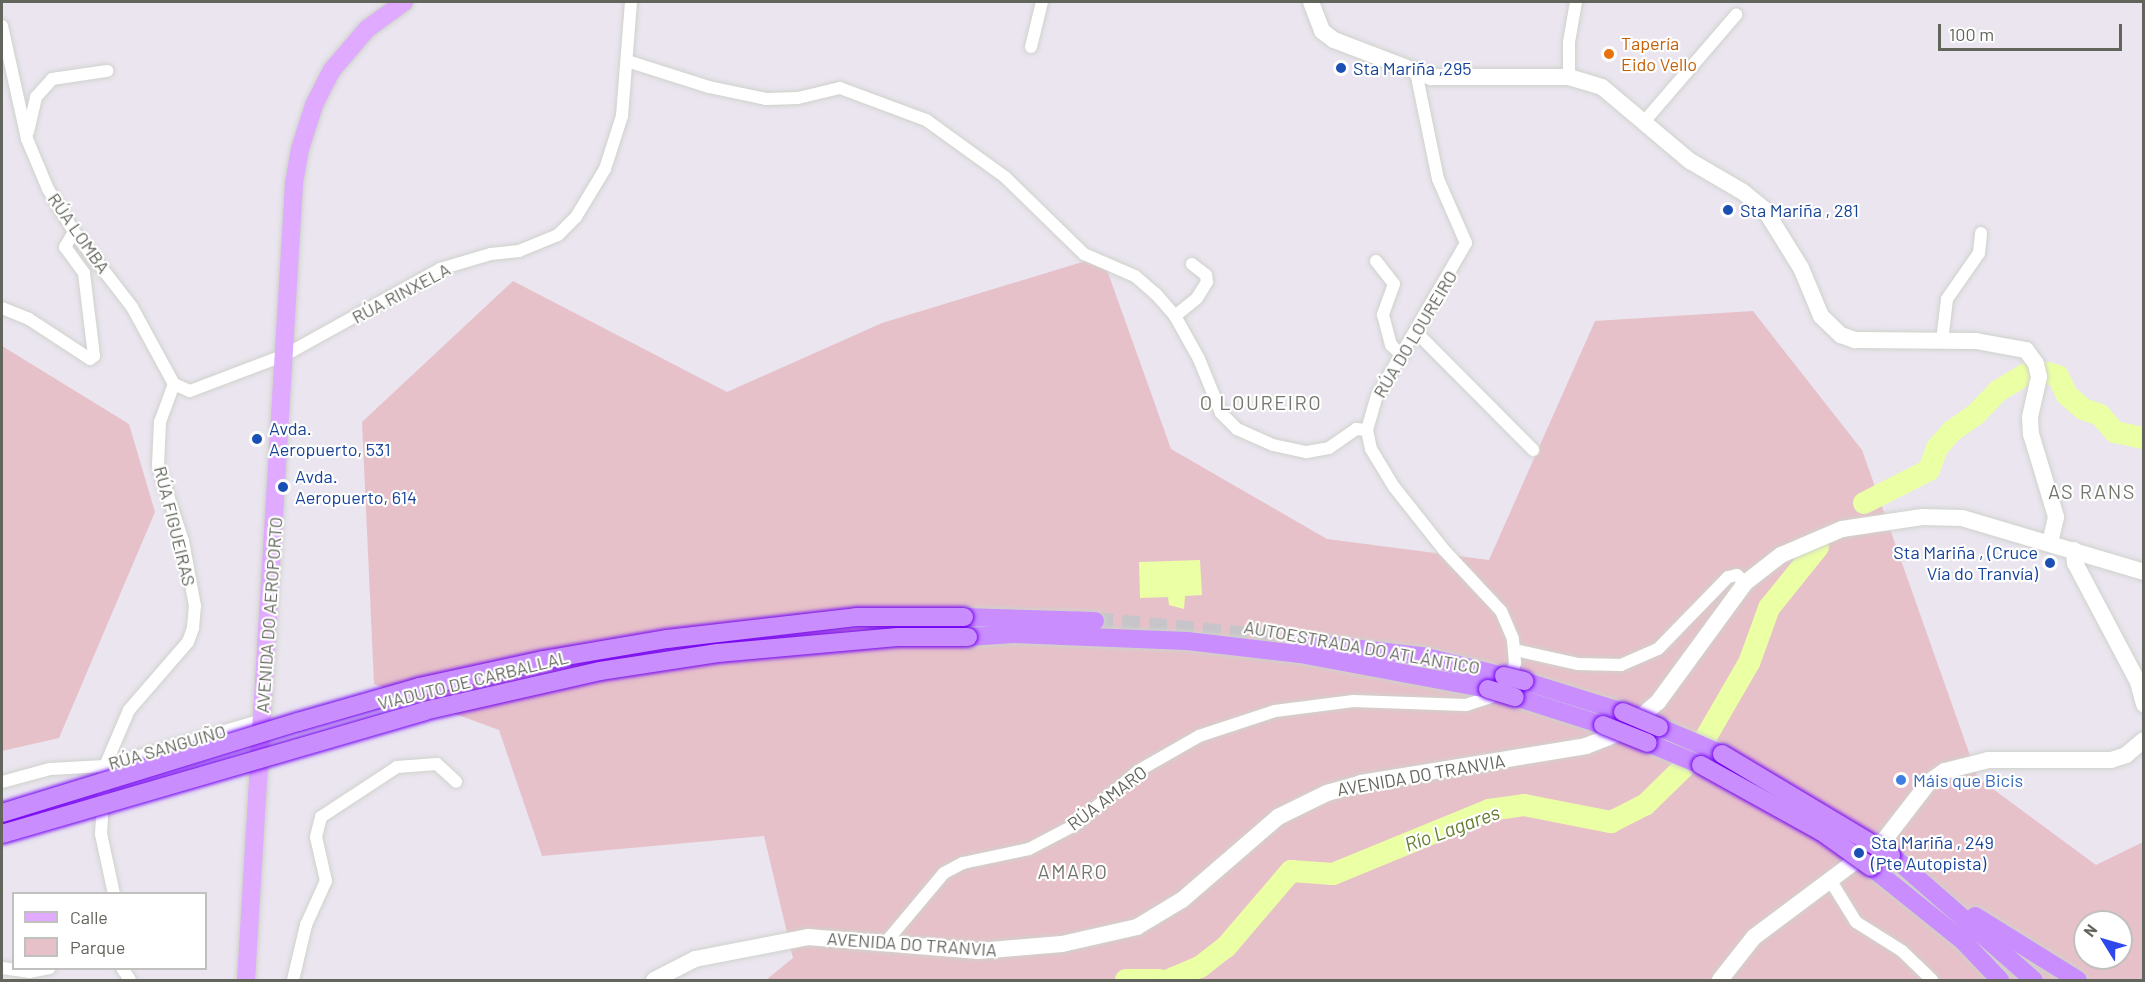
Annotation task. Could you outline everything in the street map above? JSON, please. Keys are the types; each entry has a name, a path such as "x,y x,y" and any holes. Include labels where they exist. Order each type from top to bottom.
{"highway":[{"name":"VIADUTO DE CARBALLAL","path":"2,813 320,715 419,687 543,660 667,639 856,617 964,617 1095,621"},
{"name":"AUTOESTRADA DO ATLÁNTICO","path":"968,636 1014,634 1187,641 1312,656 1488,689 1603,725 1701,765 1822,832 1871,867 1963,941 2000,981"},
{"name":"VIADUTO DE CARBALLAL","path":"2,834 424,711 600,671 718,653 897,637 968,636"},
{"name":"AUTOESTRADA DO ATLÁNTICO","path":"1277,639 1422,656 1511,663 1524,681 1623,712 1722,754 1891,855 1938,893"},
{"path":"1938,893 2034,981"},
{"path":"1938,893 2078,981"}],"main road":[{"name":"AVENIDA DO AEROPORTO","path":"246,981 294,183 306,128 322,85 342,56 375,22 404,2"},
{"path":"1311,2 1322,31 1334,40 1431,77 1484,79 1569,77 1602,87 1690,161 1743,192 1765,210 1802,268 1821,316 1832,329 1855,340 2016,345 2032,356 2038,377 2031,434 2056,517 2050,542"},
{"name":"AVENIDA DO TRANVIA","path":"654,981 695,959 767,943 830,937 978,951 1019,950 1112,934 1162,913 1278,817 1327,793 1606,740 1624,731 1658,702 1745,583 1799,545 1842,529 1880,520 1962,518 2050,542 2144,572"},
{"path":"2074,550 2075,563 2138,682 2144,704"},
{"path":"1720,981 1754,937 1832,883 1885,839 1929,782 1945,771 1988,760 2110,760 2141,747"}],"street":[{"name":"RÚA RINXELA","path":"178,386 190,391 285,355 440,269 491,254 519,251 558,235 576,217 604,169 622,116 631,2"},
{"path":"1031,47 1042,2"},
{"path":"1569,77 1569,42 1576,2"},
{"path":"1643,123 1736,15"},
{"name":"RÚA LOMBA","path":"2,26 27,139 48,189 74,232 132,307 178,386"},
{"path":"627,61 709,87 766,99 798,99 840,88 926,120 1005,177 1084,254 1135,276 1175,316 1199,359 1221,413 1237,429 1273,445 1307,452 1329,448 1356,429 1367,430 1371,449 1394,487 1444,550 1501,611 1510,628 1511,663 1631,662 1659,650 1728,577 1737,575 1745,583"},
{"path":"27,139 41,87 52,79 107,71"},
{"name":"RÚA DO LOUREIRO","path":"1367,430 1377,396 1403,356 1466,243 1438,179 1416,72"},
{"path":"2,308 29,319 90,359 94,356 84,273 65,247 74,232"},
{"path":"1942,341 1947,299 1979,253 1981,233"},
{"path":"1376,261 1394,284 1383,315 1391,345 1403,356"},
{"path":"1175,316 1197,298 1207,282 1206,275 1192,264"},
{"path":"1416,333 1533,450"},
{"name":"RÚA FIGUEIRAS","path":"114,892 101,834 105,766 129,710 188,642 193,628 195,606 183,541 158,465 160,422 178,386"},
{"name":"RÚA AMARO","path":"886,942 944,873 963,863 1029,849 1075,825 1138,771 1199,736 1275,711 1353,701 1479,702 1503,687 1511,663"},
{"name":"RÚA SANGUIÑO","path":"2,782 50,769 105,766 262,720"},
{"path":"293,981 306,925 326,881 316,837 316,826 321,817 398,766 437,764 456,782"},
{"path":"1832,883 1856,922 1902,951 1932,981"},
{"path":"16,970 29,972 43,970"}],"green space":[{"path":"1102,256 1171,449 1327,539 1489,560 1595,321 1753,311 1862,450 1978,778 2096,865 2143,842 2143,980 766,980 793,958 764,836 542,856 499,730 374,684 362,422 513,281 727,392 882,323"},
{"path":"2,346 129,424 155,512 59,738 2,751"}],"shaded area":[{"path":"1200,560 1202,595 1185,596 1184,609 1169,605 1168,597 1140,598 1139,562"}],"waterway":[{"name":"Río Lagares","path":"2047,373 2058,376 2067,395 2083,409 2100,415 2115,432 2144,438"},
{"name":"Río Lagares","path":"1864,503 1929,470 1937,448 1952,431 1976,414 1998,391 2026,374"},
{"name":"Río Lagares","path":"1169,980 1200,967 1226,947 1291,871 1333,874 1489,810 1524,805 1611,822 1645,805 1695,756 1749,663 1769,608 1818,547"},
{"name":"Río Lagares","path":"1126,980 1159,980"}],"tunnel":[{"path":"1095,621 1277,639"}],"place":[{"name":"Tapería Eido Vello","path":"1609,54"},
{"name":"Sta Mariña ,295","path":"1341,68"},
{"name":"Sta Mariña , 281","path":"1728,210"},
{"name":"Avda. Aeropuerto, 531","path":"257,439"},
{"name":"Avda. Aeropuerto, 614","path":"283,487"},
{"name":"Sta Mariña , (Cruce Vía do Tranvía)","path":"2050,563"},
{"name":"Máis que Bicis","path":"1901,780"},
{"name":"Sta Mariña , 249 (Pte Autopista)","path":"1859,853"}],"district":[{"name":"O LOUREIRO","path":"1261,402"},
{"name":"AS RANS","path":"2092,491"},
{"name":"AMARO","path":"1073,871"}]}
